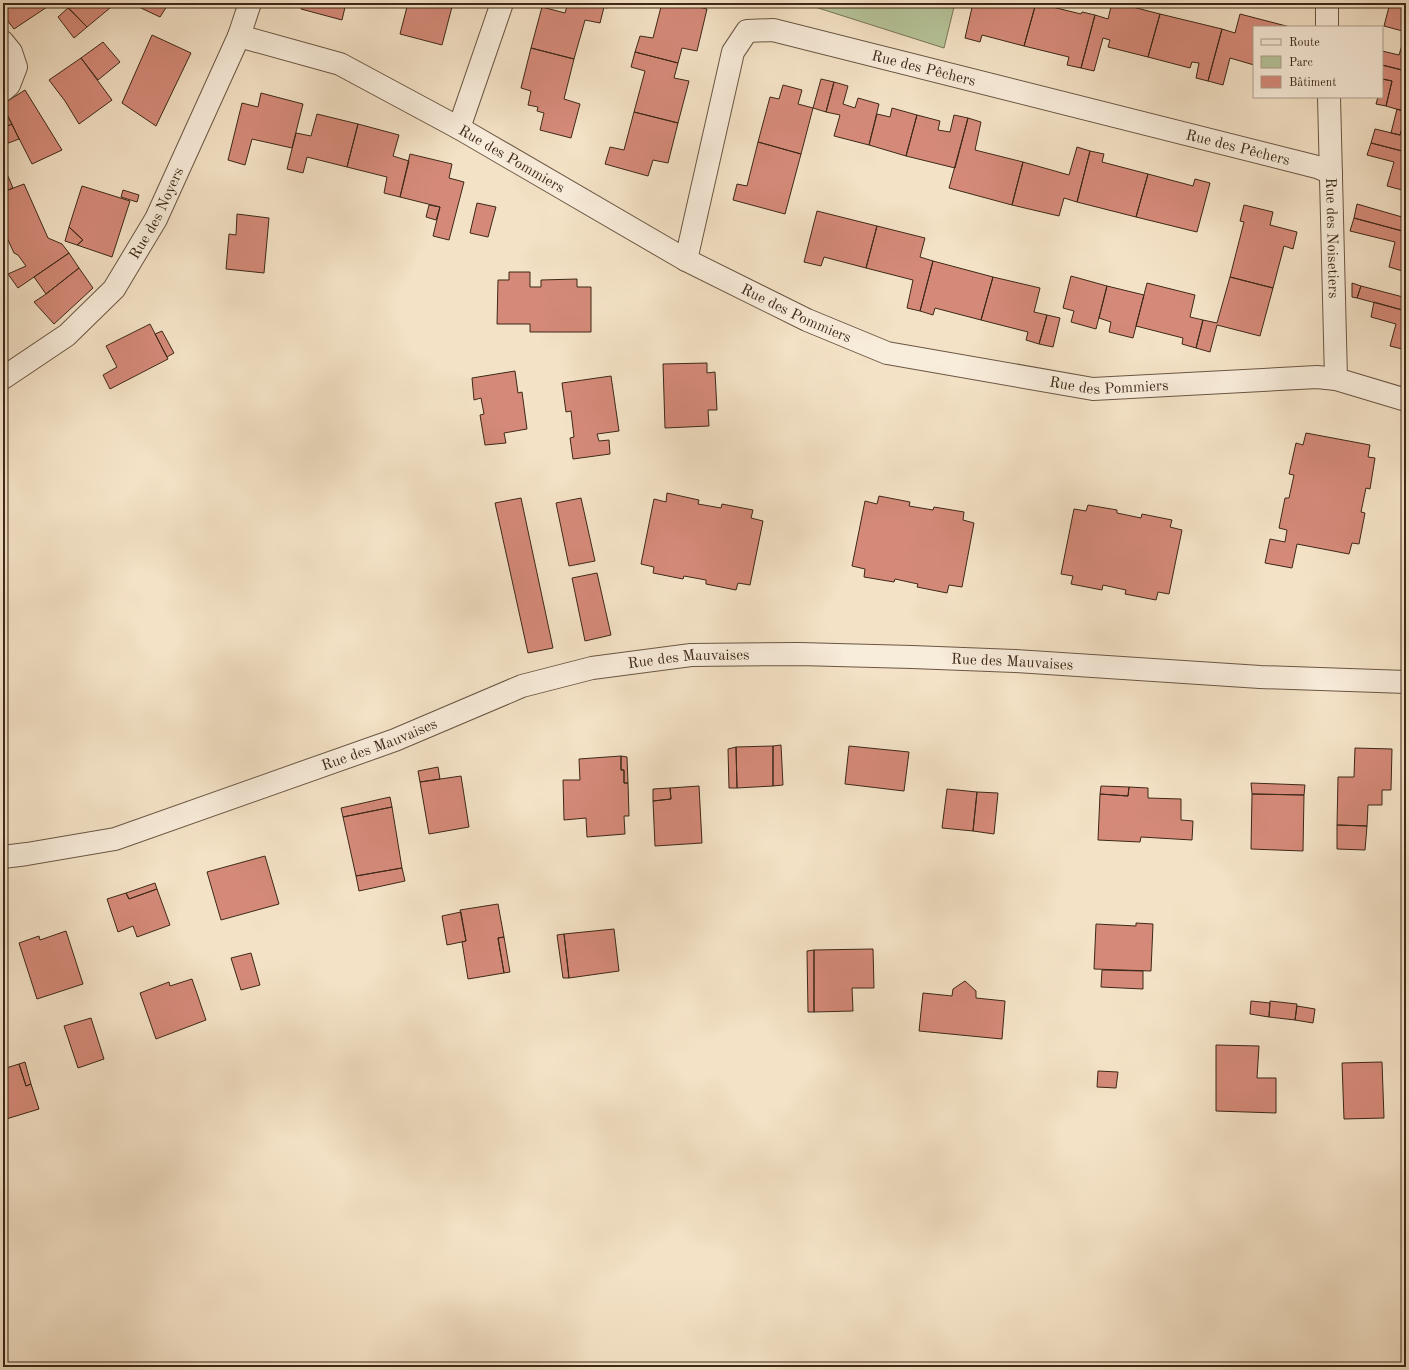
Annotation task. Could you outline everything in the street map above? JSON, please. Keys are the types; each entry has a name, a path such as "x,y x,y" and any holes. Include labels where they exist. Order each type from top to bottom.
{"street":[{"name":"Rue des Noyers","path":"3,378 67,335 114,290 156,219 239,36 250,3"},
{"path":"459,128 502,3"},
{"path":"1327,3 1327,26"},
{"name":"Rue des Pêchers","path":"686,260 733,52 747,30 773,30 1317,167 1331,172"},
{"name":"Rue des Pommiers","path":"239,36 340,64 459,128 686,260 807,320 886,353 993,373 1093,389 1317,376 1336,379 1406,400"},
{"path":"3,42 11,52 16,67 9,85 3,90"},
{"name":"Rue des Noisetiers","path":"1329,98 1336,379"},
{"name":"Rue des Mauvaises","path":"3,857 115,839 395,740 522,686 592,668 691,655 799,654 952,658 1260,677 1406,682"}],"green space":[{"path":"816,3 955,3 944,48 815,7"}],"building":[{"path":"10,3 53,3 14,29 3,15 3,8"},
{"path":"64,3 116,3 87,27"},
{"path":"147,3 169,3 160,17 141,8"},
{"path":"302,3 346,3 342,20 301,9"},
{"path":"408,3 453,3 442,45 400,34"},
{"path":"568,3 587,3 604,7 600,23 585,20 574,59 531,48 542,7 565,13"},
{"path":"587,3 608,3 607,8"},
{"path":"662,3 682,3 707,9 697,51 682,48 678,63 635,52 640,36 653,38"},
{"path":"973,3 1036,3 1024,46 982,35 980,42 965,38"},
{"path":"1036,3 1081,14 1082,12 1095,15 1081,68 1067,65 1069,57 1024,46"},
{"path":"1112,3 1160,14 1148,57 1108,47 1110,40 1103,38 1094,71 1081,68 1095,15 1108,19"},
{"path":"1390,3 1406,3 1406,32 1384,26"},
{"path":"68,8 87,27 74,38 58,17"},
{"path":"1160,14 1222,29 1208,81 1196,78 1199,63 1192,62 1190,68 1148,57"},
{"path":"1240,14 1286,26 1253,26 1253,65 1230,58 1223,85 1208,81 1222,29 1235,33"},
{"path":"1406,32 1406,71 1383,65 1383,51 1399,55"},
{"path":"152,35 191,53 156,126 122,103"},
{"path":"103,42 120,62 98,80 81,58"},
{"path":"531,48 574,59 564,99 580,104 571,138 540,130 544,113 537,111 538,107 528,105 531,91 521,88"},
{"path":"635,52 678,63 674,78 689,81 678,123 634,112 645,71 631,67"},
{"path":"81,58 112,100 79,124 65,101 49,80"},
{"path":"1383,65 1406,71 1406,112 1386,106 1392,81 1383,79"},
{"path":"821,79 834,82 826,112 813,108"},
{"path":"1383,79 1392,81 1386,106 1376,104 1378,98 1383,98"},
{"path":"834,82 848,86 843,104 855,108 858,98 879,104 869,145 834,136 840,115 826,112"},
{"path":"783,85 802,90 798,104 813,108 801,154 758,142 770,97 779,99"},
{"path":"25,90 62,150 32,164 3,107 3,104"},
{"path":"261,93 303,104 292,148 252,139 245,165 228,160 242,103 258,107"},
{"path":"3,107 12,124 3,128"},
{"path":"892,108 917,115 906,156 869,145 877,114 890,117"},
{"path":"1397,109 1406,112 1400,135 1391,133"},
{"path":"634,112 678,123 668,163 653,160 648,176 605,164 610,147 624,150"},
{"path":"317,114 358,124 347,167 307,157 303,173 287,169 296,133 311,136"},
{"path":"917,115 940,121 938,130 950,132 954,115 968,118 955,168 906,156"},
{"path":"1406,116 1406,152 1371,143 1375,129 1400,135"},
{"path":"968,118 981,122 975,150 1023,162 1012,205 949,188"},
{"path":"12,124 19,139 3,145 3,128"},
{"path":"358,124 399,135 393,156 409,161 400,197 384,193 387,177 347,167"},
{"path":"758,142 801,154 785,214 733,200 737,184 747,186"},
{"path":"1371,143 1406,152 1406,191 1387,186 1394,162 1367,155"},
{"path":"1077,147 1090,151 1077,202 1064,198 1059,216 1012,205 1023,162 1069,175"},
{"path":"1090,151 1104,154 1102,162 1148,174 1136,217 1077,202"},
{"path":"410,154 452,164 449,178 464,182 449,240 433,236 440,207 400,197"},
{"path":"7,174 13,188 3,192 3,176"},
{"path":"1148,174 1193,186 1195,179 1210,183 1197,232 1136,217"},
{"path":"24,184 48,238 62,244 69,253 18,288 8,274 26,266 18,255 14,253 3,229 3,192"},
{"path":"82,186 130,201 112,257 77,245 83,240 69,227"},
{"path":"123,190 139,195 137,202 121,197"},
{"path":"477,203 496,207 488,237 470,233"},
{"path":"1406,203 1406,232 1354,218 1357,204 1402,217"},
{"path":"429,205 440,207 436,220 426,217"},
{"path":"1244,205 1273,212 1270,225 1297,232 1293,249 1284,246 1273,288 1230,277 1244,222 1240,221"},
{"path":"817,211 877,226 866,268 824,257 821,266 804,262"},
{"path":"237,214 269,218 264,273 226,269 229,234 236,235"},
{"path":"1354,218 1406,232 1406,272 1389,267 1395,242 1350,231"},
{"path":"877,226 925,238 920,257 933,261 920,311 907,308 913,280 866,268"},
{"path":"69,227 83,240 77,245 65,241"},
{"path":"69,253 79,268 46,294 34,277"},
{"path":"933,261 993,277 981,320 935,308 933,315 920,311"},
{"path":"79,268 93,288 54,324 34,302"},
{"path":"509,272 530,272 530,287 541,287 541,280 577,279 577,287 591,287 591,332 530,332 530,324 497,324 498,280 509,280"},
{"path":"1071,276 1107,286 1096,329 1071,322 1074,311 1063,308"},
{"path":"993,277 1040,288 1034,312 1047,315 1039,344 1026,340 1028,332 981,320"},
{"path":"1230,277 1273,288 1260,336 1217,325 1210,352 1196,348 1203,320 1217,323"},
{"path":"1147,283 1195,295 1190,317 1203,320 1196,348 1182,344 1183,338 1136,326"},
{"path":"1352,283 1361,286 1357,298 1352,297"},
{"path":"1107,286 1144,295 1133,338 1109,332 1111,322 1099,318"},
{"path":"1361,286 1403,297 1406,286 1406,311 1357,298"},
{"path":"1374,302 1406,311 1406,350 1390,346 1396,324 1371,317"},
{"path":"1047,315 1060,318 1053,347 1039,344"},
{"path":"150,324 168,359 110,389 103,375 117,367 106,346"},
{"path":"162,331 174,353 167,357 155,334"},
{"path":"707,363 707,373 715,372 717,410 708,410 709,426 665,428 663,364"},
{"path":"515,371 518,393 522,392 527,429 504,433 506,443 485,445 480,415 484,414 481,398 474,400 472,378"},
{"path":"611,376 619,431 597,434 599,441 609,440 610,454 573,459 570,438 574,437 571,411 566,412 562,383"},
{"path":"1306,433 1370,445 1368,457 1375,458 1370,489 1366,488 1361,512 1365,513 1359,544 1352,543 1349,554 1297,544 1292,568 1265,563 1270,539 1285,542 1287,530 1279,528 1285,498 1289,498 1294,475 1289,474 1296,443 1303,445"},
{"path":"667,493 699,500 698,504 721,508 722,504 753,510 751,518 763,521 750,585 738,583 736,590 706,584 706,580 684,576 683,579 653,573 654,567 641,564 654,499 666,502"},
{"path":"879,496 910,502 909,506 933,510 934,507 964,512 963,520 974,523 962,587 949,585 947,593 917,587 918,584 895,579 894,582 864,577 865,569 852,566 865,501 877,504"},
{"path":"521,498 553,648 528,653 495,503"},
{"path":"581,498 595,561 569,566 556,503"},
{"path":"1088,505 1117,510 1117,513 1141,518 1142,514 1172,520 1170,527 1182,530 1169,594 1158,592 1156,600 1125,594 1126,590 1103,585 1102,590 1071,584 1073,576 1061,574 1074,509 1086,511"},
{"path":"597,573 611,635 585,641 572,578"},
{"path":"781,745 783,785 773,786 773,746"},
{"path":"773,746 773,786 737,788 736,747"},
{"path":"849,746 909,752 904,791 845,784"},
{"path":"736,747 737,788 729,788 728,749"},
{"path":"1355,748 1392,749 1391,790 1382,790 1382,805 1368,805 1367,826 1337,825 1338,777 1354,777"},
{"path":"621,756 621,770 624,770 624,783 628,783 629,816 624,816 625,834 587,837 586,818 564,820 563,780 580,780 579,759"},
{"path":"621,756 627,757 628,783 624,783 624,770 621,770"},
{"path":"438,767 440,779 420,782 418,771"},
{"path":"461,776 469,827 429,834 420,782"},
{"path":"1251,783 1305,785 1304,795 1252,794"},
{"path":"699,786 702,843 655,846 653,801 671,799 670,788"},
{"path":"1101,786 1129,787 1128,796 1100,794"},
{"path":"1129,787 1148,788 1148,798 1181,799 1181,820 1193,821 1192,840 1141,837 1140,842 1098,840 1100,794 1128,796"},
{"path":"670,788 671,799 653,801 653,789"},
{"path":"947,789 977,792 973,831 942,828"},
{"path":"977,792 998,793 994,834 973,831"},
{"path":"1252,794 1304,795 1303,851 1251,849"},
{"path":"390,797 392,807 343,817 341,808"},
{"path":"392,807 402,868 356,876 343,817"},
{"path":"1337,825 1367,826 1365,850 1337,849"},
{"path":"265,856 279,904 221,920 207,872"},
{"path":"1403,863 1406,863 1406,879 1403,878"},
{"path":"402,868 405,881 359,891 356,876"},
{"path":"155,883 157,889 129,899 126,893"},
{"path":"157,889 170,925 137,937 133,926 118,932 107,899 126,893 129,899"},
{"path":"498,904 504,937 498,938 504,973 468,979 462,942 466,941 460,910"},
{"path":"461,912 466,941 447,945 442,916"},
{"path":"1136,923 1153,924 1151,971 1094,969 1096,924 1136,926"},
{"path":"614,929 619,971 569,978 564,934"},
{"path":"66,931 83,984 37,999 19,943 39,936 40,940"},
{"path":"564,934 569,978 563,978 557,935"},
{"path":"504,937 510,972 504,973 498,938"},
{"path":"873,949 874,988 852,988 853,1011 814,1012 814,950"},
{"path":"814,950 814,1012 808,1012 807,951"},
{"path":"251,953 260,985 241,990 231,958"},
{"path":"1102,970 1143,971 1143,989 1101,987"},
{"path":"192,979 206,1020 156,1039 140,993 169,982 170,986"},
{"path":"965,981 976,991 976,998 1005,1001 1002,1039 919,1031 923,993 952,996 953,989"},
{"path":"1251,1001 1270,1003 1269,1017 1250,1014"},
{"path":"1270,1001 1297,1004 1295,1020 1269,1017"},
{"path":"1297,1006 1315,1009 1313,1023 1295,1020"},
{"path":"91,1018 104,1059 78,1068 64,1026"},
{"path":"1216,1045 1259,1046 1257,1078 1276,1078 1276,1113 1216,1111"},
{"path":"25,1062 31,1084 26,1086 19,1064"},
{"path":"1382,1062 1384,1118 1344,1119 1342,1063"},
{"path":"19,1064 26,1086 31,1084 39,1109 3,1120 3,1069"},
{"path":"1098,1071 1118,1072 1116,1088 1097,1087"}]}
